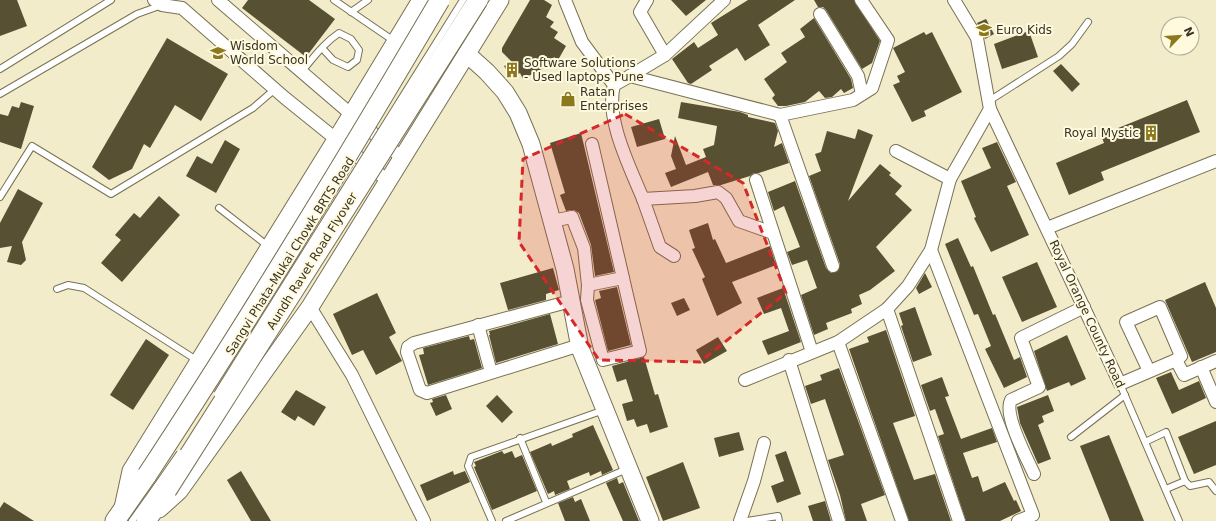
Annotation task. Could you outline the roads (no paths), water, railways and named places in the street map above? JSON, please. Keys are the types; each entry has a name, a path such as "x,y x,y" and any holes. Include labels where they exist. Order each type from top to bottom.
{"main road":[{"name":"Aundh Ravet Road Flyover","path":"147,521 157,484 199,396 358,139 440,0"},
{"name":"Aundh Ravet Road Flyover","path":"123,517 157,484 478,0"}],"street":[{"path":"218,0 402,158"},
{"path":"123,517 131,471 421,0"},
{"path":"147,521 179,491 310,307 468,54 500,0"},
{"path":"565,0 582,42 614,85"},
{"path":"647,0 640,12 664,55"},
{"path":"674,256 660,247 643,199 617,135 611,94 614,85 664,55 724,0"},
{"path":"630,76 780,115 853,100 872,88 888,40 862,0"},
{"name":"Royal Orange County Road","path":"954,0 977,38 990,105 1046,228 1123,389"},
{"path":"158,2 182,8 275,89 388,181"},
{"path":"820,14 858,76 862,94"},
{"path":"468,54 501,87 518,114 531,144 572,301 580,345 650,521"},
{"path":"745,380 789,360 838,342 887,309 908,286 931,250 950,179 990,105"},
{"path":"780,115 833,266"},
{"path":"552,221 572,217 584,248 588,285 587,300 604,360 640,351 592,144"},
{"path":"896,151 950,179"},
{"path":"1046,228 1216,161"},
{"path":"756,180 812,352"},
{"path":"643,199 695,196 718,192 726,198 739,221 773,233"},
{"path":"931,250 1033,515 1018,521"},
{"path":"588,285 623,278"},
{"path":"572,301 414,343 408,347 407,352 420,390 423,392 430,392 580,345"},
{"path":"310,307 352,375 424,521"},
{"path":"1034,474 1010,419 1008,405 1010,400 1039,387 1021,338 1084,307"},
{"path":"1123,389 1149,371 1176,360 1181,356 1160,308 1126,322 1149,371"},
{"path":"887,309 959,521"},
{"path":"478,325 491,372"},
{"path":"838,342 902,521"},
{"path":"789,360 839,521"},
{"path":"1176,360 1184,375 1216,361"},
{"path":"1201,367 1216,402"},
{"path":"740,521 754,481 764,444"}],"lane":[{"path":"0,68 111,0"},
{"path":"334,0 396,42"},
{"path":"351,12 368,0"},
{"name":"Sangvi Phata-Mukai Chowk BRTS Road","path":"212,401 463,0"},
{"path":"0,94 158,2"},
{"path":"990,105 1059,56 1072,44 1088,22"},
{"path":"302,71 328,40 339,33 351,40 359,50 357,60 348,67 333,60 322,48"},
{"path":"0,197 32,146 111,194 252,108 275,89"},
{"path":"219,208 269,247"},
{"path":"57,289 68,285 84,288 198,361"},
{"path":"1071,437 1123,389"},
{"name":"Royal Orange County Road","path":"1123,389 1179,521"},
{"path":"492,521 468,466 468,460 471,457 520,438 605,410"},
{"path":"1145,442 1166,432 1185,481 1190,486 1209,482 1216,491"},
{"path":"520,438 546,502"},
{"path":"157,484 183,448"},
{"path":"506,521 546,502 629,468"},
{"path":"1166,489 1185,481"},
{"path":"747,521 778,516 779,521"}],"place":[{"name":"Euro Kids","path":"984,30"},
{"name":"Wisdom World School","path":"218,53"},
{"name":"Software Solutions - Used laptops Pune","path":"512,70"},
{"name":"Ratan Enterprises","path":"568,99"},
{"name":"Royal Mystic","path":"1151,133"}]}
